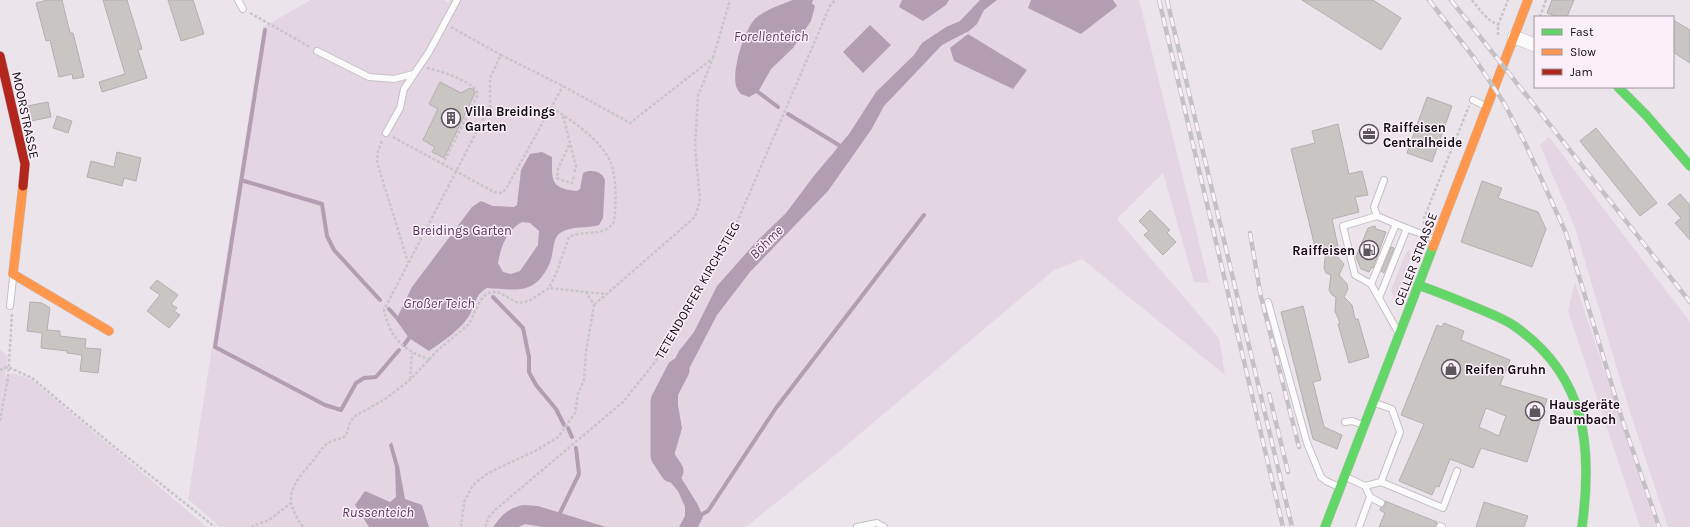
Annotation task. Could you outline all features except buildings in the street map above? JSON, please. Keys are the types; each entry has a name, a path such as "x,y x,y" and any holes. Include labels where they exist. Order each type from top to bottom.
{"street":[{"name":"CELLER STRASSE","path":"1327,526 1340,487 1400,335 1528,0"},
{"path":"1514,37 1534,45"},
{"name":"MOORSTRASSE","path":"0,56 25,164 13,274"},
{"path":"1619,88 1646,115 1690,166"},
{"path":"13,274 109,331"},
{"path":"1418,285 1514,325 1546,353 1567,383 1582,419 1587,450 1587,483 1582,527"}],"lane":[{"path":"238,0 243,9"},
{"path":"386,133 400,108 404,89 429,52 457,0"},
{"path":"318,51 369,77 394,79 413,74"},
{"path":"1473,100 1487,107"},
{"path":"1377,216 1374,207 1384,180"},
{"path":"1400,335 1371,284 1355,275 1343,226 1377,216 1436,240"},
{"path":"1371,284 1396,224"},
{"path":"1379,298 1407,228"},
{"path":"10,306 13,274"},
{"path":"1268,302 1307,443 1321,477 1326,481 1340,487"},
{"path":"1374,402 1392,410 1400,432 1381,482"},
{"path":"1345,422 1352,421 1364,425"},
{"path":"1345,477 1366,486 1381,482 1443,508 1457,472"},
{"path":"1359,527 1370,497 1366,486"},
{"path":"1370,497 1381,503"},
{"path":"857,527 877,523 884,527"}],"path":[{"path":"461,527 464,502 473,485 488,473 535,451 558,437 575,413 578,394 584,380 586,352 594,305 695,217 700,200 695,146 698,96 712,58 730,0"},
{"name":"TETENDORFER KIRCHSTIEG","path":"485,527 489,517 495,510 623,402 655,362 735,227 830,6 835,0"},
{"path":"1472,0 1486,16 1498,25 1508,0"},
{"path":"1540,16 1546,0"},
{"path":"243,9 318,51"},
{"path":"445,24 630,123 712,58"},
{"path":"430,360 412,353 392,334 386,323 384,310 490,106 490,78 501,55"},
{"path":"419,66 448,74 477,90 478,94 477,100 443,164"},
{"path":"408,263 377,162 378,151 386,133 494,192 502,193 506,189 562,86"},
{"path":"1424,235 1424,218 1466,110 1473,100"},
{"path":"303,527 296,518 291,503 291,492 297,479 328,443 346,436 350,422 355,416 384,399 410,380 437,351 469,324 480,301 486,294 498,292 518,303 524,303 549,288 556,274 569,237 574,234 603,231 611,228 614,222 615,213 614,175 611,162 602,148 563,115 551,107"},
{"path":"563,115 576,166 572,183 558,178 558,169 570,144"},
{"path":"464,124 478,131"},
{"path":"549,288 607,294"},
{"path":"586,292 594,305"},
{"path":"0,421 8,368 12,318 10,306"},
{"path":"410,380 412,353"},
{"path":"0,370 8,368 32,378 112,445 215,527"},
{"path":"251,527 269,520 291,503"}],"green space":[{"name":"Breidings Garten","path":"311,0 444,0 449,3 450,0 902,0 900,7 946,5 949,0 1031,0 1028,8 1117,6 1113,0 1139,0 1209,283 1194,282 1163,173 1117,219 1219,338 1225,375 1082,259 1054,270 828,461 746,527 220,527 188,499 263,27"},
{"path":"1549,137 1690,322 1690,527 1668,527 1630,412 1575,228 1540,145"},
{"path":"1410,249 1411,257 1395,303 1391,290 1406,253"},
{"path":"1575,282 1656,527 1640,527 1568,311"},
{"path":"0,350 8,356 5,377 14,373 32,380 207,527 0,527"}],"water":[{"name":"Forellenteich","path":"793,0 808,0 815,6 811,21 793,48 771,69 758,92 749,97 741,94 736,86 735,79 737,60 752,22 761,14 774,7"},
{"path":"902,0 949,0 946,5 923,21 899,7"},
{"path":"980,0 997,0 984,10 977,24 969,31 942,45 884,106 871,130 828,191 750,272 717,315 678,390 678,405 682,428 672,463 698,505 703,517 698,527 679,527 685,516 685,507 678,491 666,477 660,461 660,449 664,435 664,394 671,366 679,351 694,332 717,286 757,241 786,213 813,177 849,134 876,92 914,55 922,43 946,27 960,21"},
{"path":"1031,0 1113,0 1117,6 1081,34 1028,8"},
{"path":"870,25 891,45 863,73 843,52"},
{"path":"968,34 1027,70 1013,89 954,61 950,48"},
{"name":"Großer Teich","path":"542,152 552,157 554,182 562,188 568,190 577,191 580,189 583,173 593,171 604,177 603,218 599,225 569,229 560,233 555,240 550,263 538,281 532,286 511,290 487,288 483,291 478,297 465,321 429,351 409,338 396,320 412,287 472,207 481,201 493,206 514,207 517,205 521,170 530,154","holes":["522,222 530,223 539,231 538,245 520,271 511,274 503,272 498,263 506,239 512,229 517,225"]},
{"name":"Russenteich","path":"392,442 399,466 405,499 422,505 429,527 369,527 355,505 365,491 390,502 396,497 395,467 389,445"},
{"path":"523,505 538,506 606,527 542,527 525,524 519,527 493,527 506,513 513,508"}],"waterway":[{"path":"265,30 215,347 325,405 341,410 356,383 364,378 376,377 399,350"},
{"path":"758,92 778,107"},
{"path":"788,114 842,147"},
{"path":"244,181 322,204 327,236 334,250 380,300"},
{"path":"699,516 708,511 776,408 924,215"},
{"path":"493,297 523,328 529,357 529,372 536,385 556,409 564,425"},
{"path":"389,309 397,318"},
{"path":"404,345 409,338"},
{"name":"Böhme","path":"672,471 662,456 662,401 678,370"},
{"path":"568,428 572,437"},
{"path":"558,517 579,474 576,448"}],"railway":[{"path":"1159,0 1283,527"},
{"path":"1167,0 1292,527"},
{"path":"1429,0 1475,59 1504,103 1525,143 1566,233 1622,419 1659,527"},
{"path":"1451,0 1690,302"},
{"path":"1250,233 1261,297 1299,447"},
{"path":"1269,394 1288,472"}],"traffic: fast":[{"path":"1619,88 1646,115 1690,166"},
{"path":"1325,527 1433,247"},
{"path":"1418,285 1509,322 1537,345 1556,366 1570,389 1579,414 1584,440 1586,468 1582,527"}],"traffic: slow":[{"path":"1433,247 1528,0"},
{"path":"23,186 13,274 109,331"}],"traffic: jam":[{"path":"0,56 25,164 23,186"}],"place":[{"name":"Villa Breidings Garten","path":"451,118"},
{"name":"Raiffeisen Centralheide","path":"1369,134"},
{"name":"Raiffeisen","path":"1369,250"},
{"name":"Reifen Gruhn","path":"1451,369"},
{"name":"Hausgeräte Baumbach","path":"1535,411"}]}
